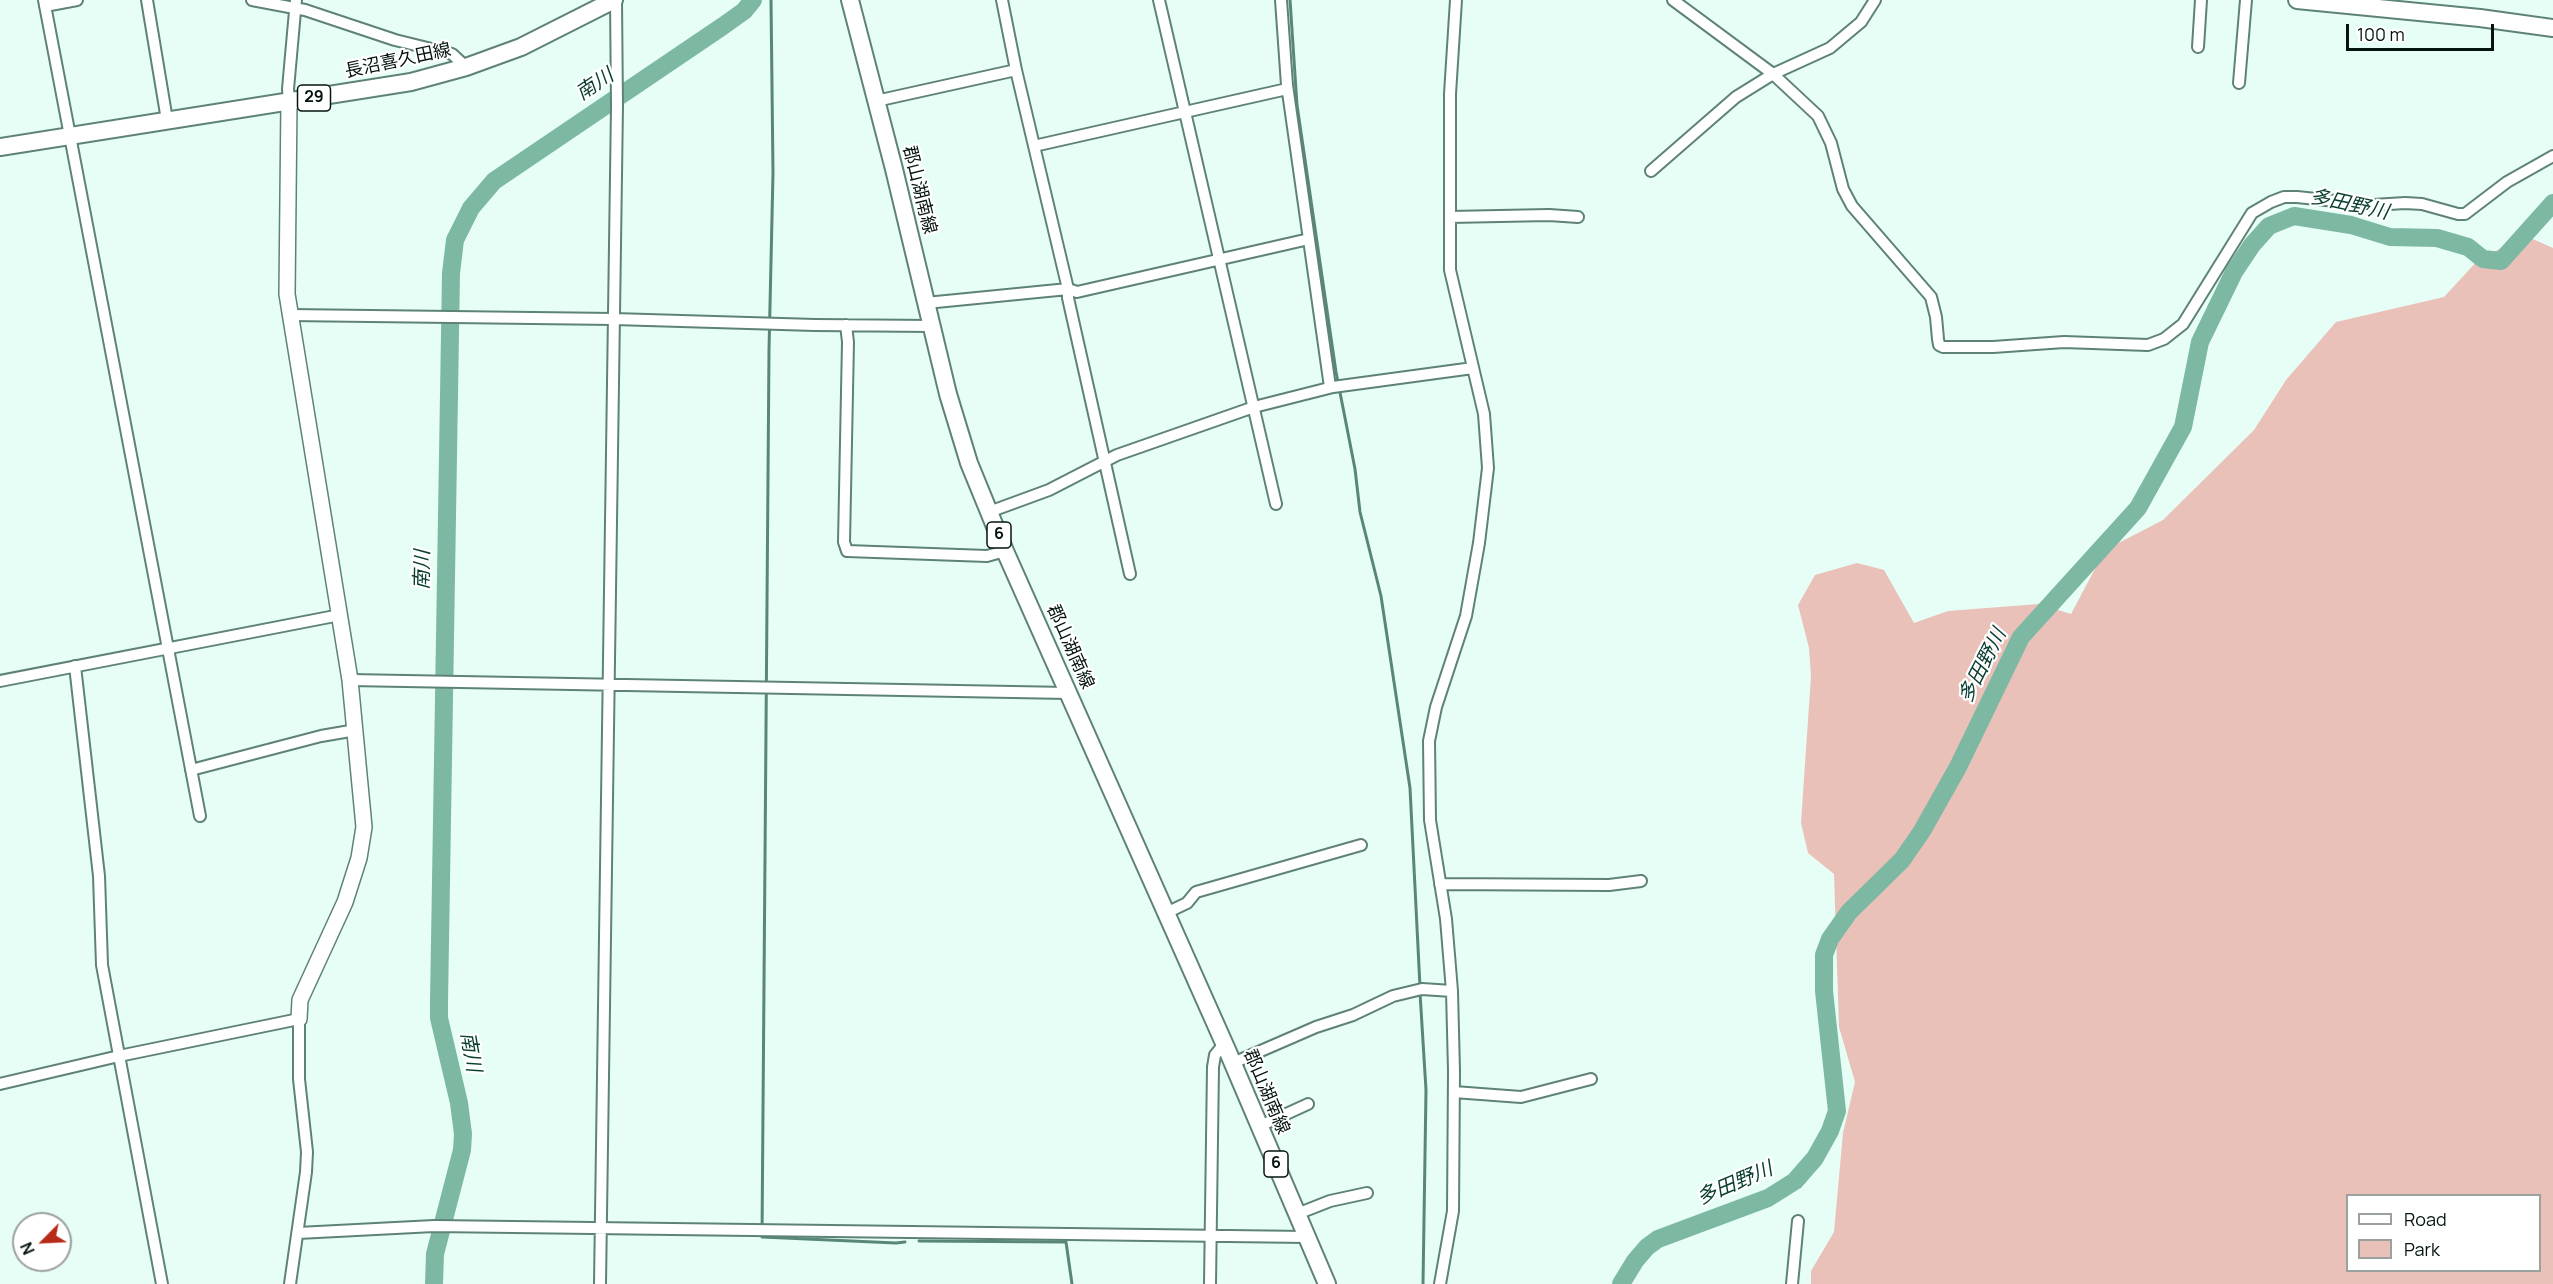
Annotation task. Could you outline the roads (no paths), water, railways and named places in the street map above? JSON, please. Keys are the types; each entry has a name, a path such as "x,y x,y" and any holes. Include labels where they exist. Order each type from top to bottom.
{"main road":[{"name":"長沼喜久田線","path":"0,147 411,82 466,67 521,48 615,0"},
{"name":"郡山湖南線","path":"850,0 956,424 1005,551 1233,1063 1328,1284"},
{"path":"2297,0 2480,18 2553,28"}],"street":[{"path":"77,0 45,3 200,816"},
{"path":"147,0 167,120"},
{"path":"252,0 295,4 395,39 452,54 466,67"},
{"path":"600,1284 617,106 615,0"},
{"path":"1002,0 1130,574"},
{"path":"1158,0 1276,504"},
{"path":"1281,0 1287,89 1330,387"},
{"path":"1440,1284 1453,1211 1452,991 1446,919 1430,820 1429,741 1436,707 1467,607 1488,468 1484,414 1452,285 1450,94 1455,0"},
{"path":"1673,0 1773,74 1818,116 1831,143 1843,189 1852,206 1931,297 1935,310 1939,345 1948,348 2064,342 2148,345 2164,339 2183,324 2252,213 2271,202 2284,197 2297,196 2373,206 2414,203 2465,214 2507,182 2553,156"},
{"path":"1651,171 1736,97 1773,74 1830,48 1861,21 1875,0"},
{"path":"2198,47 2201,0"},
{"path":"2239,83 2246,0"},
{"path":"290,1284 307,1152 299,1079 300,1000 345,902 362,842 364,810 350,680 289,315 286,279 289,101 295,4"},
{"path":"876,101 1016,70"},
{"path":"1034,146 1185,114 1287,89"},
{"path":"1450,217 1549,215 1578,217"},
{"path":"926,303 1068,289 1077,292 1309,239"},
{"path":"289,315 932,326"},
{"path":"846,325 848,342 844,542 847,551 987,556 1005,551"},
{"path":"989,512 1049,490 1105,460 1254,407 1330,387 1473,368"},
{"path":"0,681 340,615"},
{"path":"75,666 99,876 102,965 162,1284"},
{"path":"350,680 1068,693"},
{"path":"191,770 321,736 356,730"},
{"path":"1166,913 1187,903 1196,892 1361,845"},
{"path":"1440,884 1609,885 1641,881"},
{"path":"1233,1063 1335,1020 1353,1015 1393,996 1422,989 1452,991"},
{"path":"0,1084 119,1056 299,1019"},
{"path":"1210,1284 1213,1067 1215,1055 1224,1044"},
{"path":"1454,1092 1525,1097 1591,1079"},
{"path":"1260,1126 1308,1104"},
{"path":"1297,1214 1330,1201 1367,1193"},
{"path":"1792,1284 1798,1221"},
{"path":"298,1233 449,1226 1307,1237"}],"waterway":[{"name":"南川","path":"434,1284 435,1254 462,1150 463,1134 459,1103 439,1018 451,273 455,240 471,208 494,181 723,26 744,11 753,0"},
{"path":"771,0 773,173 769,350 762,1237 905,1242"},
{"path":"1290,0 1297,105 1336,372 1355,469 1360,512 1381,596 1410,788 1420,987"},
{"name":"多田野川","path":"1621,1284 1635,1261 1647,1247 1658,1239 1768,1198 1795,1181 1815,1158 1830,1131 1837,1111 1824,991 1824,955 1830,939 1849,912 1902,860 1922,831 1958,767 2021,637 2138,508 2183,427 2200,342 2234,272 2252,245 2269,226 2294,216 2351,225 2390,237 2437,238 2468,247 2483,259 2501,261 2553,203"},
{"path":"1420,993 1426,1090 1423,1284"},
{"path":"919,1241 1066,1242 1072,1284"}]}
